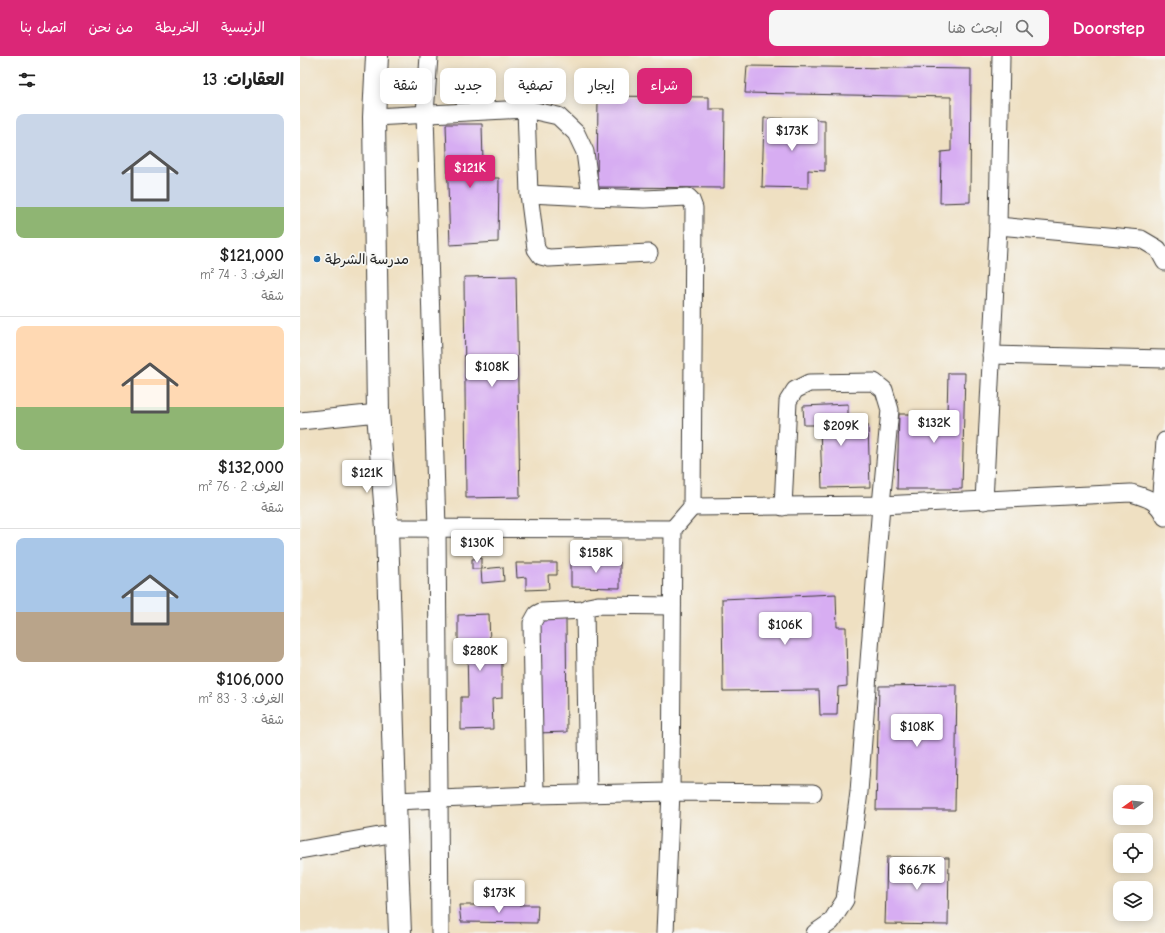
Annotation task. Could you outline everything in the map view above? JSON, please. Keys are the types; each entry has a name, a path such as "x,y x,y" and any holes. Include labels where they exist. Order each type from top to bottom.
{"main road":[{"path":"377,56 374,117 378,413 387,528 400,933"}],"street":[{"path":"429,56 426,114 437,529 440,933"},
{"path":"984,501 998,226 1001,56"},
{"path":"374,117 526,109 558,116 576,133 585,152 591,197"},
{"path":"526,109 529,194 536,249 541,256 549,258 649,253"},
{"path":"529,194 644,199 688,197 694,208 692,507 673,529 671,792 665,933"},
{"path":"998,226 1141,239 1158,249 1165,262"},
{"path":"991,355 1165,359"},
{"path":"783,507 788,401 795,390 809,383 874,382 884,390 890,410 881,505 859,792 845,900 832,922 815,933"},
{"path":"300,421 378,413"},
{"path":"1162,511 1165,441"},
{"path":"692,507 881,505 1131,493 1148,498 1162,511"},
{"path":"387,528 673,529"},
{"path":"535,795 532,623 537,614 541,612 585,610 588,607 598,605 672,606"},
{"path":"585,610 588,794"},
{"path":"395,801 535,795 671,792 813,793"},
{"path":"300,850 396,834"}],"building":[{"path":"747,66 971,69 970,202 940,203 941,152 951,151 951,97 745,93"},
{"path":"629,96 637,96 637,104 692,104 692,97 709,97 709,109 725,109 724,188 597,187 598,104 629,104"},
{"path":"764,118 825,120 825,171 808,170 808,188 762,187"},
{"path":"446,124 482,124 483,163 460,164 460,178 499,178 498,242 450,245"},
{"path":"516,276 520,497 466,498 464,277"},
{"path":"948,373 965,373 962,489 897,489 899,414 947,414"},
{"path":"848,404 848,426 868,425 870,487 822,488 820,425 804,425 803,406"},
{"path":"481,558 481,569 472,569 472,559"},
{"path":"571,561 620,562 620,588 571,587"},
{"path":"516,563 557,563 557,575 548,575 549,589 526,590 526,577 517,578"},
{"path":"503,567 504,581 482,583 481,569"},
{"path":"836,594 837,627 846,627 847,686 838,687 837,715 820,715 819,690 723,691 722,599"},
{"path":"489,614 490,645 502,645 502,698 492,699 493,729 461,730 461,697 468,697 467,647 458,648 458,615"},
{"path":"535,619 566,619 567,732 537,733"},
{"path":"957,685 955,810 876,810 879,686"},
{"path":"887,857 949,858 948,925 885,924"},
{"path":"459,905 538,905 537,923 461,922"}],"place":[{"name":"مدرسة الشرطة","path":"317,259"}]}
